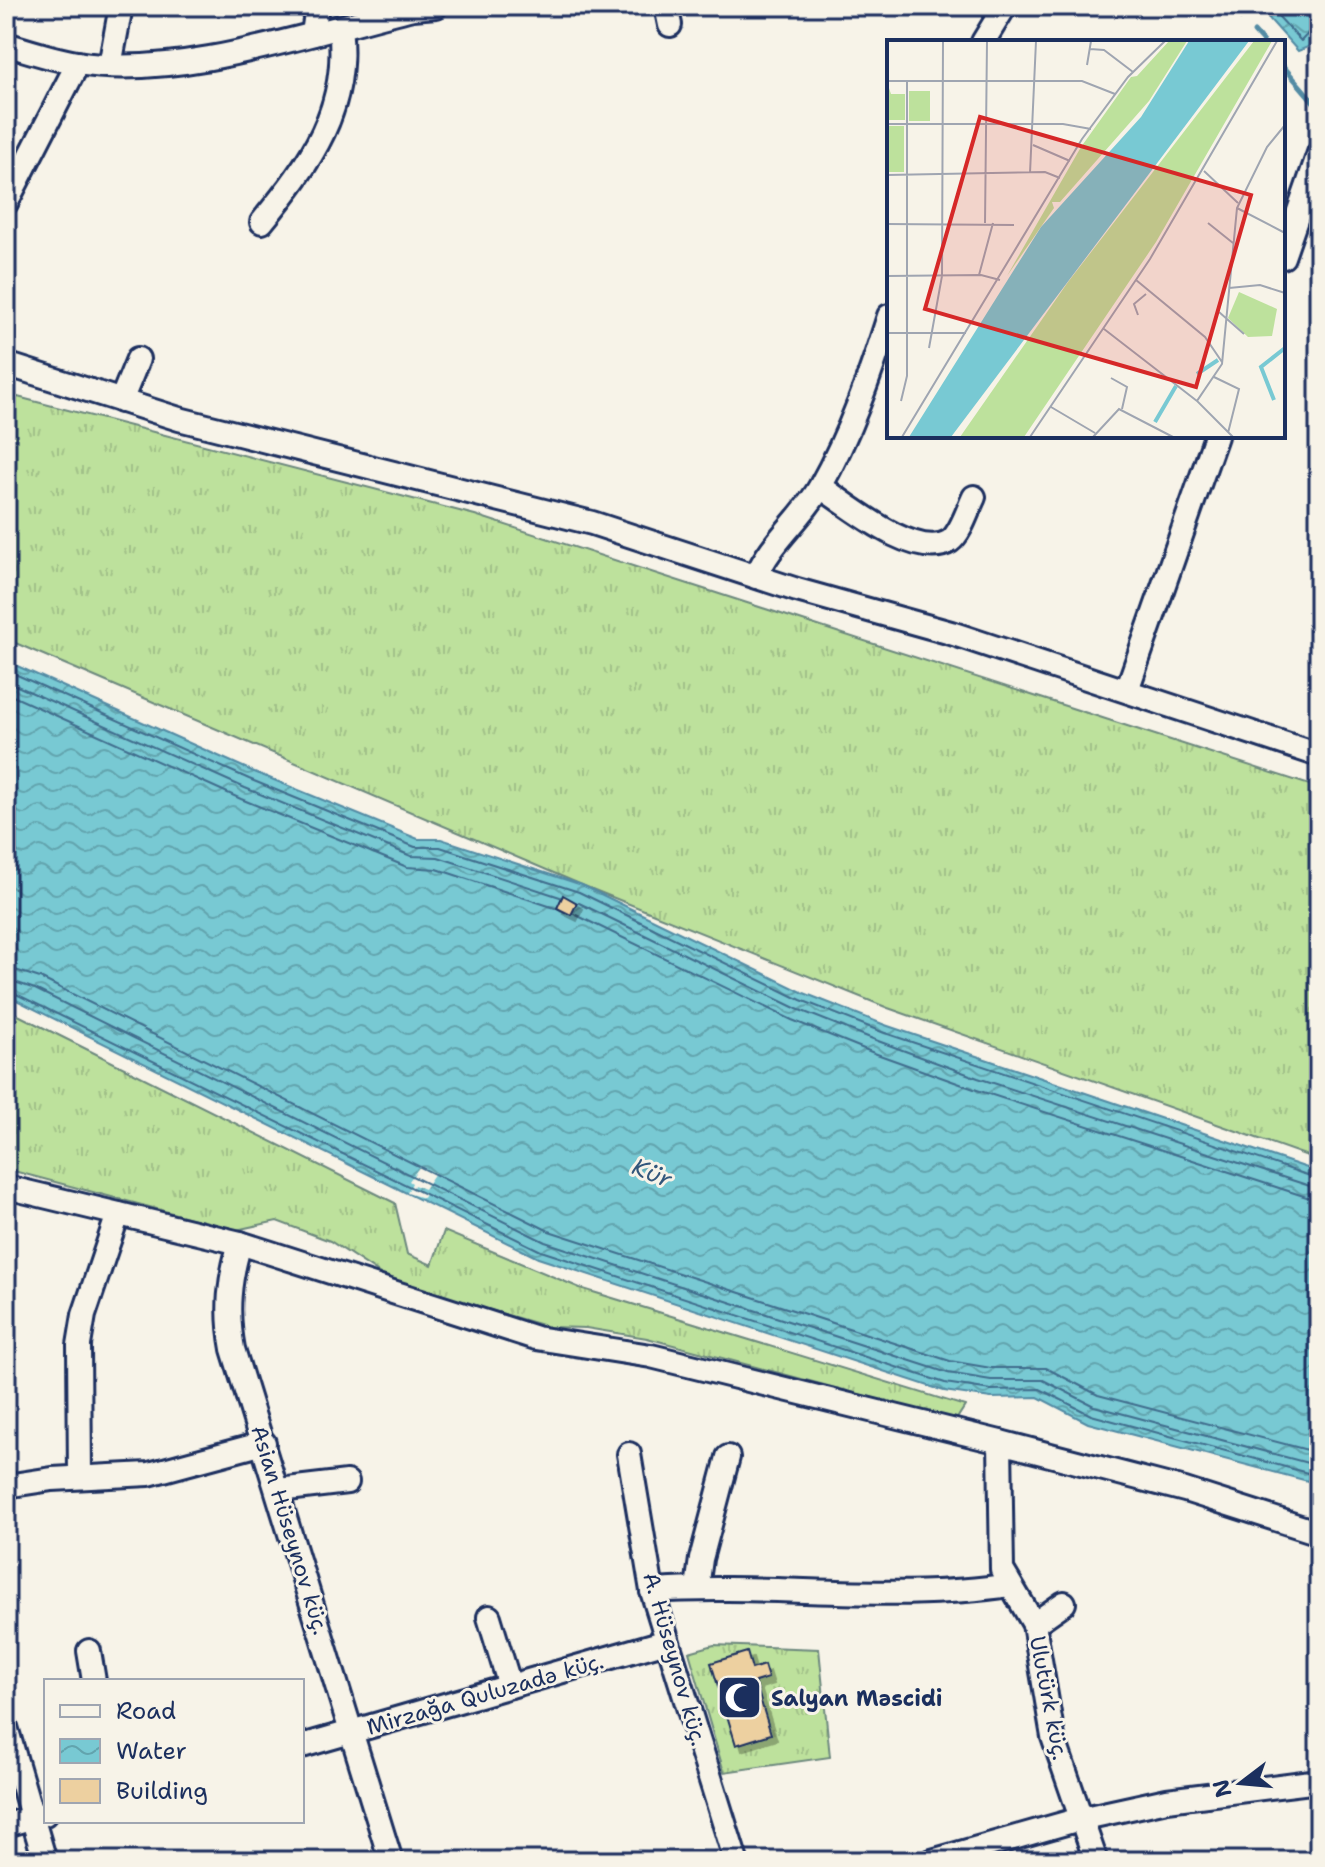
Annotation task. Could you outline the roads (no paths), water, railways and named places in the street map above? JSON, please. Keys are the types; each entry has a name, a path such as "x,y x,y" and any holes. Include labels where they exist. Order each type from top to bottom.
{"street":[{"path":"110,66 121,6"},
{"path":"313,34 317,6"},
{"path":"6,44 78,63 110,66 212,57 413,8 436,6"},
{"path":"984,40 1005,6"},
{"path":"262,222 293,184 332,115 343,72 340,27"},
{"path":"6,203 78,63"},
{"path":"1285,251 1319,153"},
{"path":"756,577 769,552 821,487 856,408 887,322"},
{"path":"121,401 138,359"},
{"path":"6,364 179,419 592,523 756,577 951,633 1319,755"},
{"path":"1127,690 1215,438"},
{"path":"821,487 912,543 946,543 953,538 974,497"},
{"path":"6,1187 240,1243 536,1338 651,1356 1000,1442 1185,1490 1319,1533"},
{"path":"80,1477 79,1345 84,1315 118,1214"},
{"name":"Asian Hüseynov küç.","path":"240,1243 230,1275 229,1327 391,1861"},
{"name":"Ulutürk küç.","path":"1000,1442 999,1546 1002,1570 1034,1624 1053,1737 1096,1861"},
{"path":"6,1486 80,1477 149,1474 264,1443"},
{"name":"A. Hüseynov küç.","path":"629,1454 652,1591 736,1861"},
{"path":"697,1588 701,1559 728,1457"},
{"path":"279,1490 347,1482"},
{"path":"652,1591 697,1588 953,1591 1010,1585"},
{"path":"1034,1624 1064,1603"},
{"path":"489,1617 510,1686"},
{"name":"Mirzağa Quluzadə küç.","path":"304,1745 667,1641"},
{"path":"89,1651 94,1679"},
{"path":"6,1727 39,1816 45,1861"},
{"path":"932,1861 1080,1819 1167,1800 1319,1781"},
{"path":"6,1825 39,1816"}],"water":[{"path":"1258,6 1308,6 1316,13 1318,33 1308,47 1298,51"},
{"name":"Kür","path":"6,661 252,771 418,839 441,839 582,885 804,993 885,1025 1319,1172 1319,1484 1088,1423 1038,1397 991,1398 944,1391 538,1258 6,995"}],"waterway":[{"path":"1232,6 1241,17"},
{"path":"1254,32 1261,40"},
{"path":"1285,68 1319,108"}],"place":[{"name":"Salyan Məscidi","path":"740,1698"}]}
